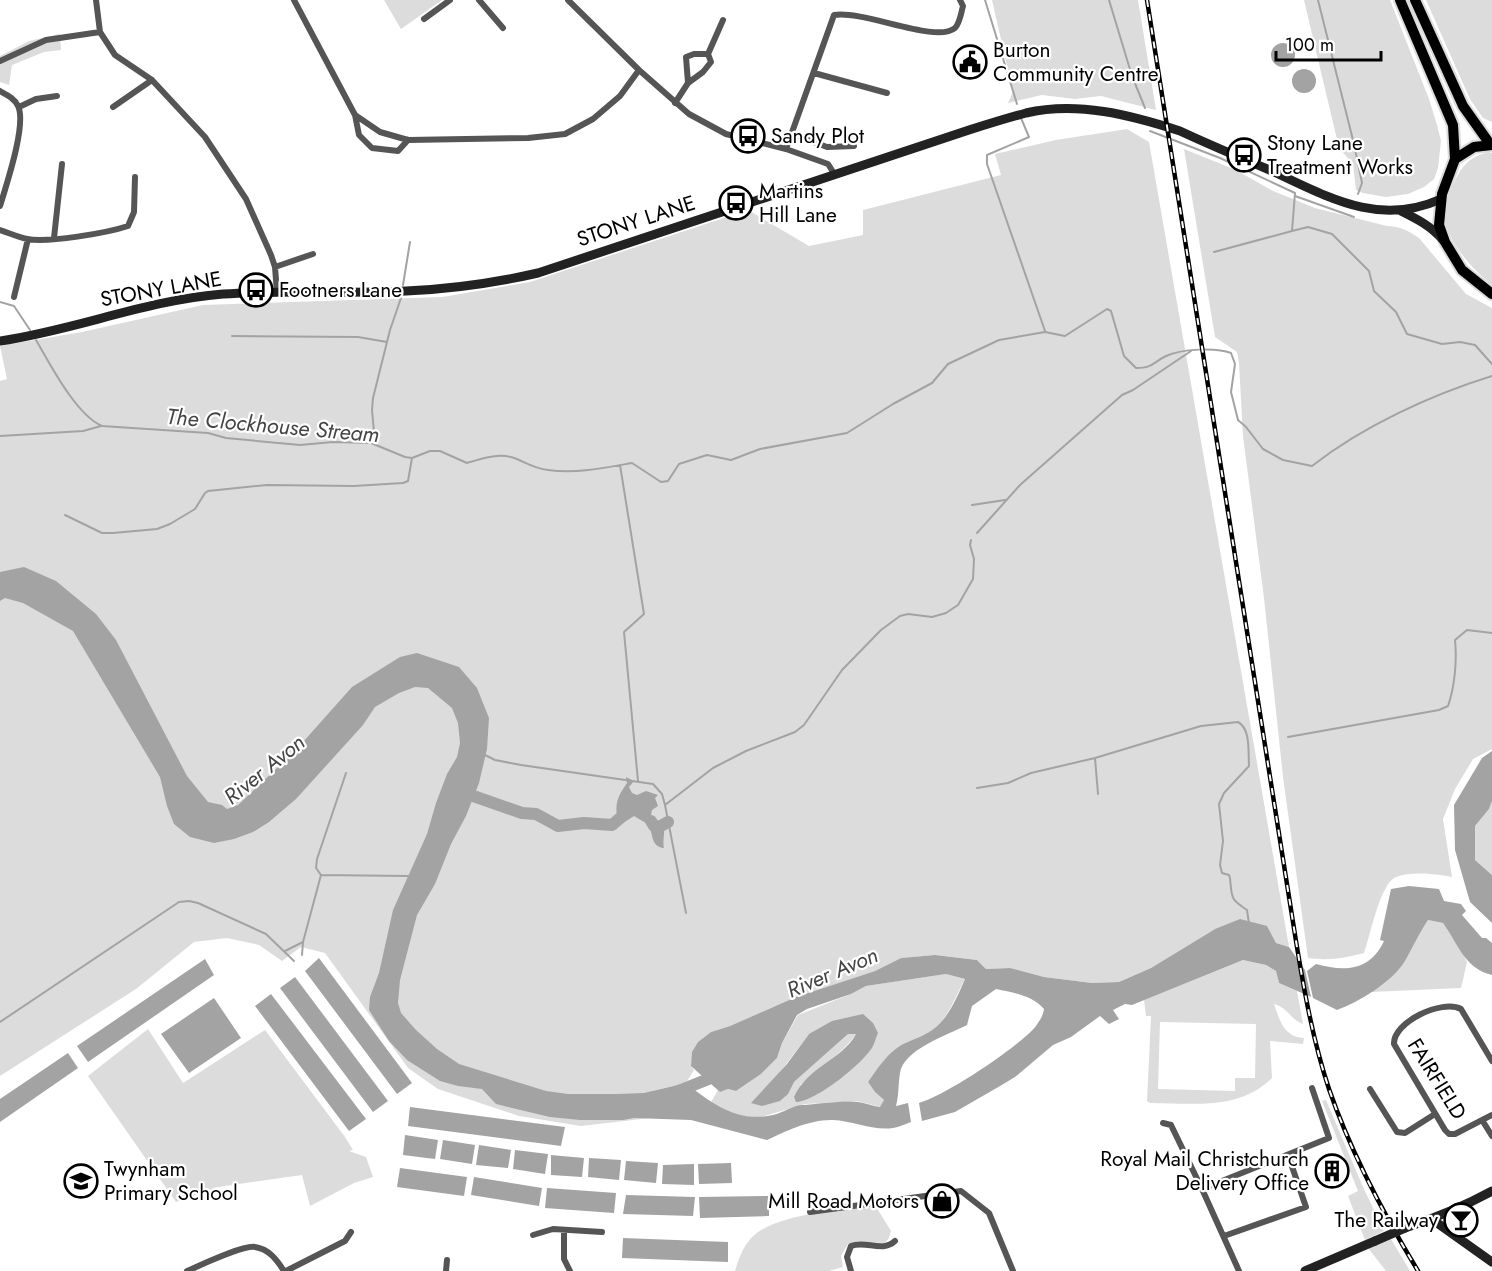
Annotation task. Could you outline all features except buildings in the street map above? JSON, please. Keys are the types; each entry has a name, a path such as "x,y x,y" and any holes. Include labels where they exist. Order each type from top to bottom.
{"main road":[{"path":"1400,0 1453,125 1455,159 1441,199 1439,225 1444,242 1462,270 1492,294"},
{"path":"1415,0 1463,106 1491,145 1474,147 1455,159"},
{"name":"STONY LANE","path":"0,341 26,337 140,307 222,294 406,291 502,282 537,273 1026,113 1088,110 1123,114 1180,131 1338,201 1361,207 1401,211 1423,207 1441,199"},
{"name":"STONY LANE","path":"1401,211 1436,232 1444,242"},
{"path":"1305,1271 1325,1268 1375,1241 1405,1228 1433,1220 1492,1191"},
{"path":"1433,1220 1492,1262"}],"street":[{"path":"96,0 100,32 115,56 152,80 204,137 246,199 275,267 277,293"},
{"path":"294,0 356,115 359,135 372,148 398,152 408,140"},
{"path":"423,19 450,0"},
{"path":"479,0 503,28"},
{"path":"568,0 639,70 689,114 726,134 786,149 828,164 835,175"},
{"path":"786,149 834,15 845,13 860,15 933,33 948,33 957,26 963,6 960,0"},
{"path":"675,103 688,83 703,72 711,62 708,54 723,20"},
{"path":"0,62 46,40 100,32"},
{"path":"688,83 686,57 694,54 708,54"},
{"path":"356,115 380,132 408,140 528,138 566,134 593,119 620,96 639,70"},
{"path":"814,73 887,93"},
{"path":"113,107 152,80"},
{"path":"0,91 13,99 19,107 15,155 0,206"},
{"path":"19,107 36,99 57,96"},
{"path":"792,134 827,147 854,147"},
{"path":"54,238 62,164"},
{"path":"0,230 28,239 111,232 128,226 134,212 135,177"},
{"path":"14,297 28,239"},
{"path":"275,267 313,254"},
{"name":"FAIRFIELD","path":"1492,1061 1461,1009 1455,1006 1428,1010 1397,1032 1394,1039 1394,1044 1449,1134 1455,1134 1492,1115"},
{"path":"1202,1189 1329,1138 1312,1088"},
{"path":"1370,1089 1397,1132 1405,1133 1435,1114"},
{"name":"FAIRFIELD","path":"1482,1120 1492,1136"},
{"path":"1163,1123 1171,1125 1239,1271"},
{"path":"1224,1236 1306,1207 1288,1155"},
{"path":"810,1212 961,1191 989,1213 1013,1271"},
{"path":"533,1236 553,1229 602,1232"},
{"path":"564,1230 564,1259 570,1271"},
{"path":"187,1271 244,1248 255,1247 271,1254 285,1271 345,1241 351,1232"},
{"path":"851,1271 847,1257 851,1246 862,1244 886,1247 895,1241"},
{"path":"446,1271 447,1260"}],"shaded area":[{"path":"384,0 442,0 401,29"},
{"path":"992,0 1138,0 1156,110 1101,96 1075,99 1042,95 1008,103 1013,92"},
{"path":"1304,0 1390,0 1429,99 1441,141 1438,168 1434,179 1424,187 1408,194 1386,197 1356,190 1353,164 1339,148"},
{"path":"1426,0 1492,0 1492,122 1483,118 1470,99"},
{"path":"60,34 61,50 44,52 12,65 9,85 0,82 0,56 29,41"},
{"path":"1283,43 1291,47 1295,55 1291,63 1283,67 1275,63 1271,55 1275,47"},
{"path":"1304,69 1312,73 1316,81 1312,89 1304,93 1296,89 1292,81 1296,73"},
{"path":"1127,129 1149,142 1289,947 1276,943 1266,926 1215,929 1151,968 1119,982 1092,983 1044,977 1010,968 986,969 977,960 935,955 901,958 875,971 796,997 711,1032 698,1042 693,1052 691,1066 694,1070 686,1083 652,1091 650,1118 581,1126 519,1116 438,1089 408,1068 325,953 301,947 282,961 259,945 227,938 194,942 136,989 0,1076 0,381 7,379 0,346 82,332 203,305 442,297 530,282 748,210 809,246 863,235 863,210 1001,175 995,154 1056,140"},
{"path":"1184,149 1236,170 1273,191 1315,208 1408,231 1419,238 1466,294 1492,308 1492,749 1473,759 1455,789 1443,819 1452,877 1409,874 1390,881 1380,899 1364,953 1330,959 1308,958 1283,777 1264,598 1243,436 1239,363 1237,352 1215,337"},
{"path":"1488,152 1492,153 1492,285 1459,251 1448,230 1444,208 1449,191 1464,166 1471,159"},
{"path":"24,567 56,581 96,614 116,640 187,776 208,802 222,805 227,809 238,805 295,751 352,687 400,657 417,653 459,667 477,688 489,718 487,749 479,783 466,816 451,844 435,884 417,915 400,980 398,1003 401,1013 416,1030 437,1049 459,1064 546,1091 568,1094 644,1093 686,1083 726,1110 748,1116 773,1115 799,1105 839,1102 858,1102 880,1107 884,1100 868,1082 892,1051 929,1032 941,1022 965,979 946,974 866,986 851,994 807,1009 797,1015 777,1058 761,1074 736,1091 728,1089 720,1092 691,1066 692,1052 698,1042 711,1032 796,997 875,971 901,958 935,955 977,960 986,969 1010,968 1044,977 1092,983 1119,982 1151,968 1215,929 1240,919 1267,926 1276,943 1289,947 1305,970 1311,997 1279,983 1276,971 1266,965 1243,960 1132,1005 1125,1004 1113,1010 1119,1019 1109,1024 1100,1016 1071,1037 1053,1045 1015,1077 1000,1086 955,1112 922,1121 919,1103 946,1091 998,1058 1027,1035 1041,1018 1044,1009 1039,1004 1022,995 996,989 972,1006 967,1025 927,1044 909,1057 900,1073 896,1106 908,1103 911,1122 886,1129 825,1120 799,1126 767,1140 691,1120 634,1118 580,1120 550,1117 496,1104 482,1089 440,1081 407,1060 389,1041 369,1010 370,997 379,973 393,910 427,834 447,774 457,757 460,743 458,723 452,708 428,688 415,687 399,693 375,707 363,725 296,799 269,822 253,832 214,843 190,837 174,824 160,777 73,631 23,603 5,598 0,601 0,572"},
{"path":"1492,751 1492,801 1489,809 1475,826 1475,860 1492,875 1492,923 1470,902 1455,850 1454,805 1482,758"},
{"path":"626,777 634,781 629,787 632,793 637,795 646,791 658,795 655,798 658,806 652,810 651,815 654,822 663,824 664,848 655,843 649,825 634,816 617,827 605,826 606,823 617,818 617,803 627,783"},
{"path":"1492,801 1492,875 1475,860 1475,826 1489,809"},
{"path":"1409,886 1439,889 1444,901 1461,904 1466,911 1462,915 1482,938 1492,943 1492,975 1483,972 1468,961 1443,923 1428,920 1399,969 1374,990 1337,1010 1313,998 1307,971 1316,964 1337,968 1356,967 1372,958 1384,941 1380,940 1391,889"},
{"path":"1428,920 1443,923 1457,942 1467,962 1461,988 1371,992 1404,963"},
{"path":"319,958 412,1083 397,1094 305,971"},
{"path":"205,959 214,975 88,1062 77,1046"},
{"path":"1243,960 1266,965 1276,971 1279,983 1297,991 1303,1024 1274,1004 1284,1027 1292,1035 1304,1038 1303,1044 1270,1041 1272,1078 1259,1089 1245,1096 1215,1103 1150,1103 1147,1101 1151,1016 1146,1016 1144,1000","holes":["1160,1022 1256,1024 1255,1078 1235,1078 1235,1091 1158,1089"]},
{"path":"946,974 965,979 941,1022 929,1032 892,1051 868,1082 884,1100 881,1107 857,1101 805,1104 758,1118 725,1110 711,1102 718,1090 720,1092 728,1089 736,1091 761,1074 777,1058 782,1043 798,1015 866,986","holes":["878,1033 825,1089 814,1096 800,1085 837,1054 856,1034 848,1034 794,1082 774,1080 809,1034"]},
{"path":"295,977 388,1101 373,1112 280,988"},
{"path":"271,994 366,1119 349,1131 255,1006"},
{"path":"214,998 241,1038 189,1073 161,1034"},
{"path":"863,1014 873,1023 878,1033 868,1053 838,1080 815,1096 796,1102 794,1097 800,1086 850,1043 856,1034 848,1034 794,1082 788,1094 780,1101 762,1106 751,1103 787,1064 809,1034 832,1021"},
{"path":"148,1029 183,1083 265,1030 345,1137 353,1150 349,1151 366,1157 373,1177 354,1183 310,1206 302,1175 218,1187 176,1202 88,1076"},
{"path":"68,1053 78,1068 0,1122 0,1099"},
{"path":"1326,1100 1384,1231 1365,1240 1348,1196 1358,1191 1322,1101"},
{"path":"410,1107 565,1127 561,1146 408,1126"},
{"path":"405,1135 438,1140 435,1159 403,1155"},
{"path":"443,1140 475,1145 472,1164 440,1159"},
{"path":"479,1145 511,1150 508,1168 476,1165"},
{"path":"515,1150 548,1154 545,1174 513,1169"},
{"path":"551,1155 584,1158 582,1177 551,1175"},
{"path":"589,1158 621,1160 619,1180 588,1177"},
{"path":"626,1161 658,1163 656,1183 624,1180"},
{"path":"731,1163 732,1183 699,1184 698,1164"},
{"path":"694,1164 694,1185 662,1184 663,1165"},
{"path":"400,1168 467,1177 464,1196 397,1187"},
{"path":"474,1177 542,1188 539,1206 471,1195"},
{"path":"547,1188 616,1193 614,1213 545,1208"},
{"path":"626,1195 695,1197 693,1216 623,1214"},
{"path":"769,1196 769,1216 700,1218 699,1197"},
{"path":"875,1205 891,1231 889,1238 885,1243 848,1244 841,1256 843,1267 829,1271 735,1271 749,1240 770,1226 799,1216"},
{"path":"623,1238 728,1242 728,1262 622,1258"},
{"path":"1391,1239 1410,1271 1386,1271 1368,1248"}],"waterway":[{"path":"985,0 1017,104"},
{"path":"1109,0 1132,76 1145,108"},
{"path":"1318,0 1354,144 1362,183 1358,194"},
{"path":"1021,118 1029,137 987,155 987,164 1045,331"},
{"path":"1150,131 1220,158 1295,193 1292,231 1308,227 1332,234 1369,271 1374,291 1396,312 1407,334 1442,344 1460,342 1475,345 1492,364"},
{"path":"1295,196 1354,217"},
{"path":"1214,252 1292,231"},
{"path":"403,285 410,242"},
{"path":"375,443 373,398 390,330 401,298"},
{"name":"The Clockhouse Stream","path":"0,302 14,306 30,330"},
{"name":"The Clockhouse Stream","path":"36,340 73,400 92,420 102,426 208,433 226,438 300,445 333,442 371,443 405,457 412,458 430,451 440,451 467,463 505,456 540,469 558,471 590,470 632,463 661,482 668,481 679,464 707,455 731,460 760,449 847,433 932,383 948,364 999,340 1045,332 1065,336 1107,309 1111,311 1124,356 1136,368 1149,366 1166,356 1189,350 1208,349 1231,353 1235,364 1231,392 1238,420 1263,449 1283,460 1312,466 1353,438 1398,413 1445,392 1492,376"},
{"path":"232,336 358,337 387,342"},
{"path":"977,533 1020,485 1122,395 1191,351"},
{"path":"0,436 83,431 101,426"},
{"path":"65,515 102,533 157,529 195,509 208,491 267,485 354,486 403,483 408,481 412,458"},
{"path":"620,465 644,614 624,632 638,781"},
{"path":"972,505 1005,500"},
{"path":"665,805 713,768 746,751 795,732 804,725 842,670 881,630 900,616 908,614 932,617 946,613 958,605 973,579 974,559 971,540"},
{"path":"1288,737 1439,710 1448,706 1455,673 1455,640 1467,630 1492,633"},
{"path":"977,788 1008,783 1031,773 1095,758 1201,726 1238,722 1247,735 1249,766 1224,793 1219,804 1223,841 1220,865 1222,873 1229,875 1233,897 1247,910 1249,924"},
{"path":"485,755 495,760 521,765 653,784 662,794 665,805 686,913"},
{"path":"1095,758 1098,794"},
{"path":"302,955 303,942 321,875 316,868 317,859 346,773"},
{"name":"River Avon","path":"459,791 522,813 536,814 558,826 584,823 612,825 619,819"},
{"name":"River Avon","path":"651,821 654,826 659,827 668,822"},
{"path":"321,875 408,876"},
{"path":"0,1022 179,902 198,903 266,934 294,961"},
{"path":"285,951 303,942"},
{"name":"River Avon","path":"676,1092 711,1078 719,1071"}],"railway":[{"path":"1147,0 1296,941 1318,1053 1347,1136 1380,1205 1418,1271"}],"place":[{"name":"Burton Community Centre","path":"970,62"},
{"name":"Sandy Plot","path":"748,136"},
{"name":"Stony Lane Treatment Works","path":"1244,155"},
{"name":"Martins Hill Lane","path":"736,203"},
{"name":"Footners Lane","path":"256,290"},
{"name":"Royal Mail Christchurch Delivery Office","path":"1332,1171"},
{"name":"Twynham Primary School","path":"81,1181"},
{"name":"Mill Road Motors","path":"942,1201"},
{"name":"The Railway","path":"1461,1220"}]}
